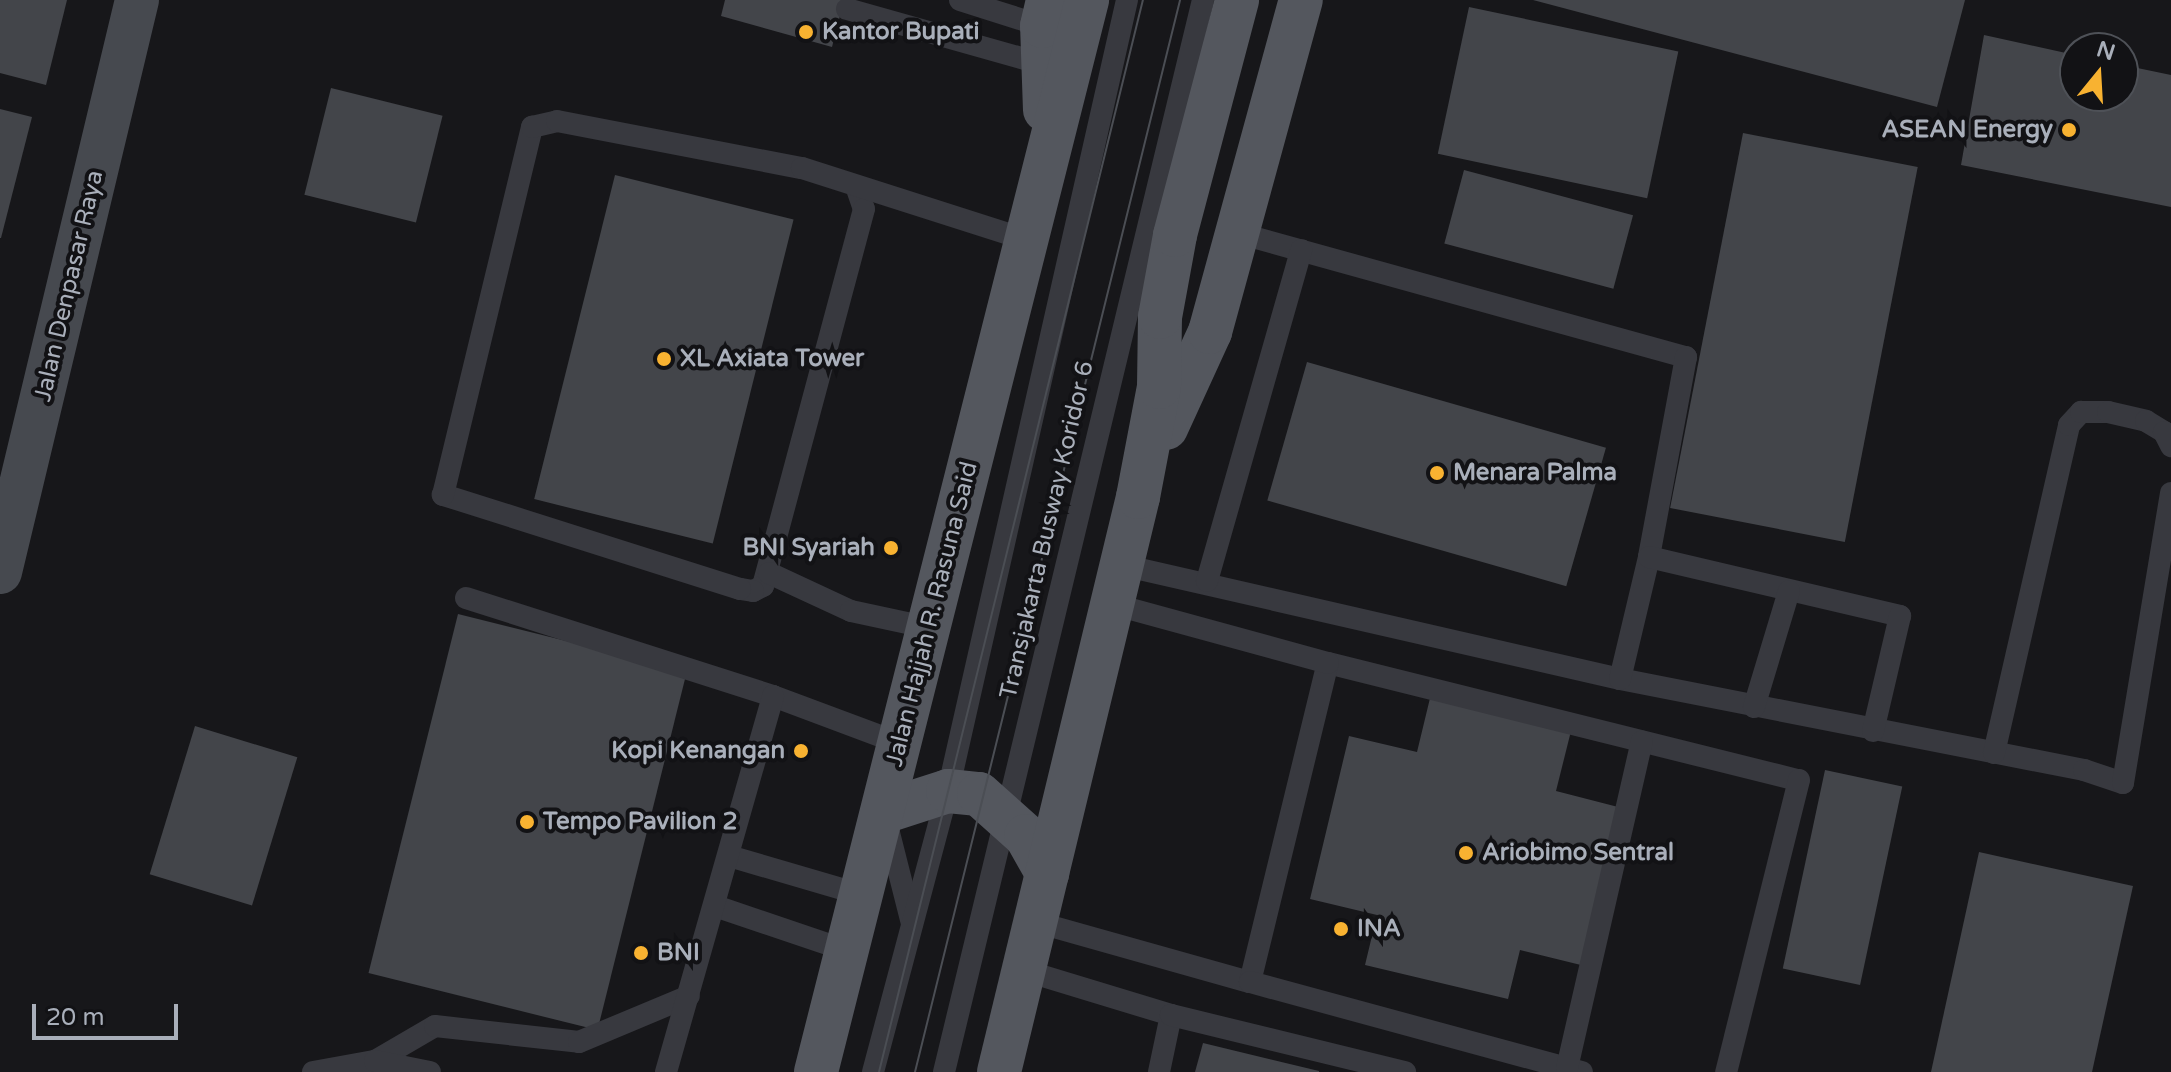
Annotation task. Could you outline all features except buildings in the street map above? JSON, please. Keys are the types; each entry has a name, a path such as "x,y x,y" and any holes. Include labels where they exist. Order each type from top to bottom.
{"main road":[{"name":"Jalan Hajjah R. Rasuna Said","path":"816,1072 1087,0"},
{"path":"999,1072 1138,497 1159,387 1160,317 1175,235 1237,0"},
{"path":"1138,497 1210,332 1301,0"},
{"name":"Jalan Hajjah R. Rasuna Said","path":"1044,30 1048,156"},
{"path":"883,812 948,791 979,794 1005,813 1047,873"}],"street":[{"name":"Jalan Denpasar Raya","path":"0,572 137,0"}],"lane":[{"path":"960,0 1044,30"},
{"name":"Transjakarta Busway Koridor 6","path":"873,1072 948,791 1127,0"},
{"name":"Transjakarta Busway Koridor 6","path":"944,1072 1203,0"},
{"path":"847,9 1044,30"},
{"path":"857,189 864,209 769,573 763,586 753,591 740,589 443,495 532,127 557,121 802,168 857,189 951,211 1025,239"},
{"path":"1236,240 1686,357 1649,557 1620,679"},
{"path":"1208,576 1300,256"},
{"path":"1994,753 2069,425 2081,412 2108,412 2146,421 2164,432 2171,446"},
{"path":"1120,573 1208,576 1620,679 1994,753 2123,783 2171,493"},
{"path":"1649,557 1900,616 1873,731"},
{"path":"769,573 851,611 930,628"},
{"path":"1120,573 1328,663 1799,780 1726,1072"},
{"path":"1754,707 1789,591"},
{"path":"466,598 773,696 899,743"},
{"path":"1250,982 1328,663"},
{"path":"666,1072 773,696"},
{"path":"1036,922 1574,1070 1642,741"},
{"path":"883,812 912,925"},
{"path":"729,856 862,895"},
{"path":"715,906 848,951"},
{"path":"1023,970 1171,1015 1405,1072"},
{"path":"313,1072 375,1061 435,1026 579,1042 636,1023 689,996"},
{"path":"1159,1072 1171,1015"},
{"path":"375,1061 430,1072"}],"tram line":[{"path":"879,1072 1143,0"},
{"path":"915,1072 1180,0"}],"place":[{"name":"Kantor Bupati","path":"806,32"},
{"name":"ASEAN Energy","path":"2069,130"},
{"name":"XL Axiata Tower","path":"664,359"},
{"name":"Menara Palma","path":"1437,473"},
{"name":"BNI Syariah","path":"891,548"},
{"name":"Kopi Kenangan","path":"801,751"},
{"name":"Tempo Pavilion 2","path":"527,822"},
{"name":"Ariobimo Sentral","path":"1466,853"},
{"name":"INA","path":"1341,929"},
{"name":"BNI","path":"641,953"}]}
